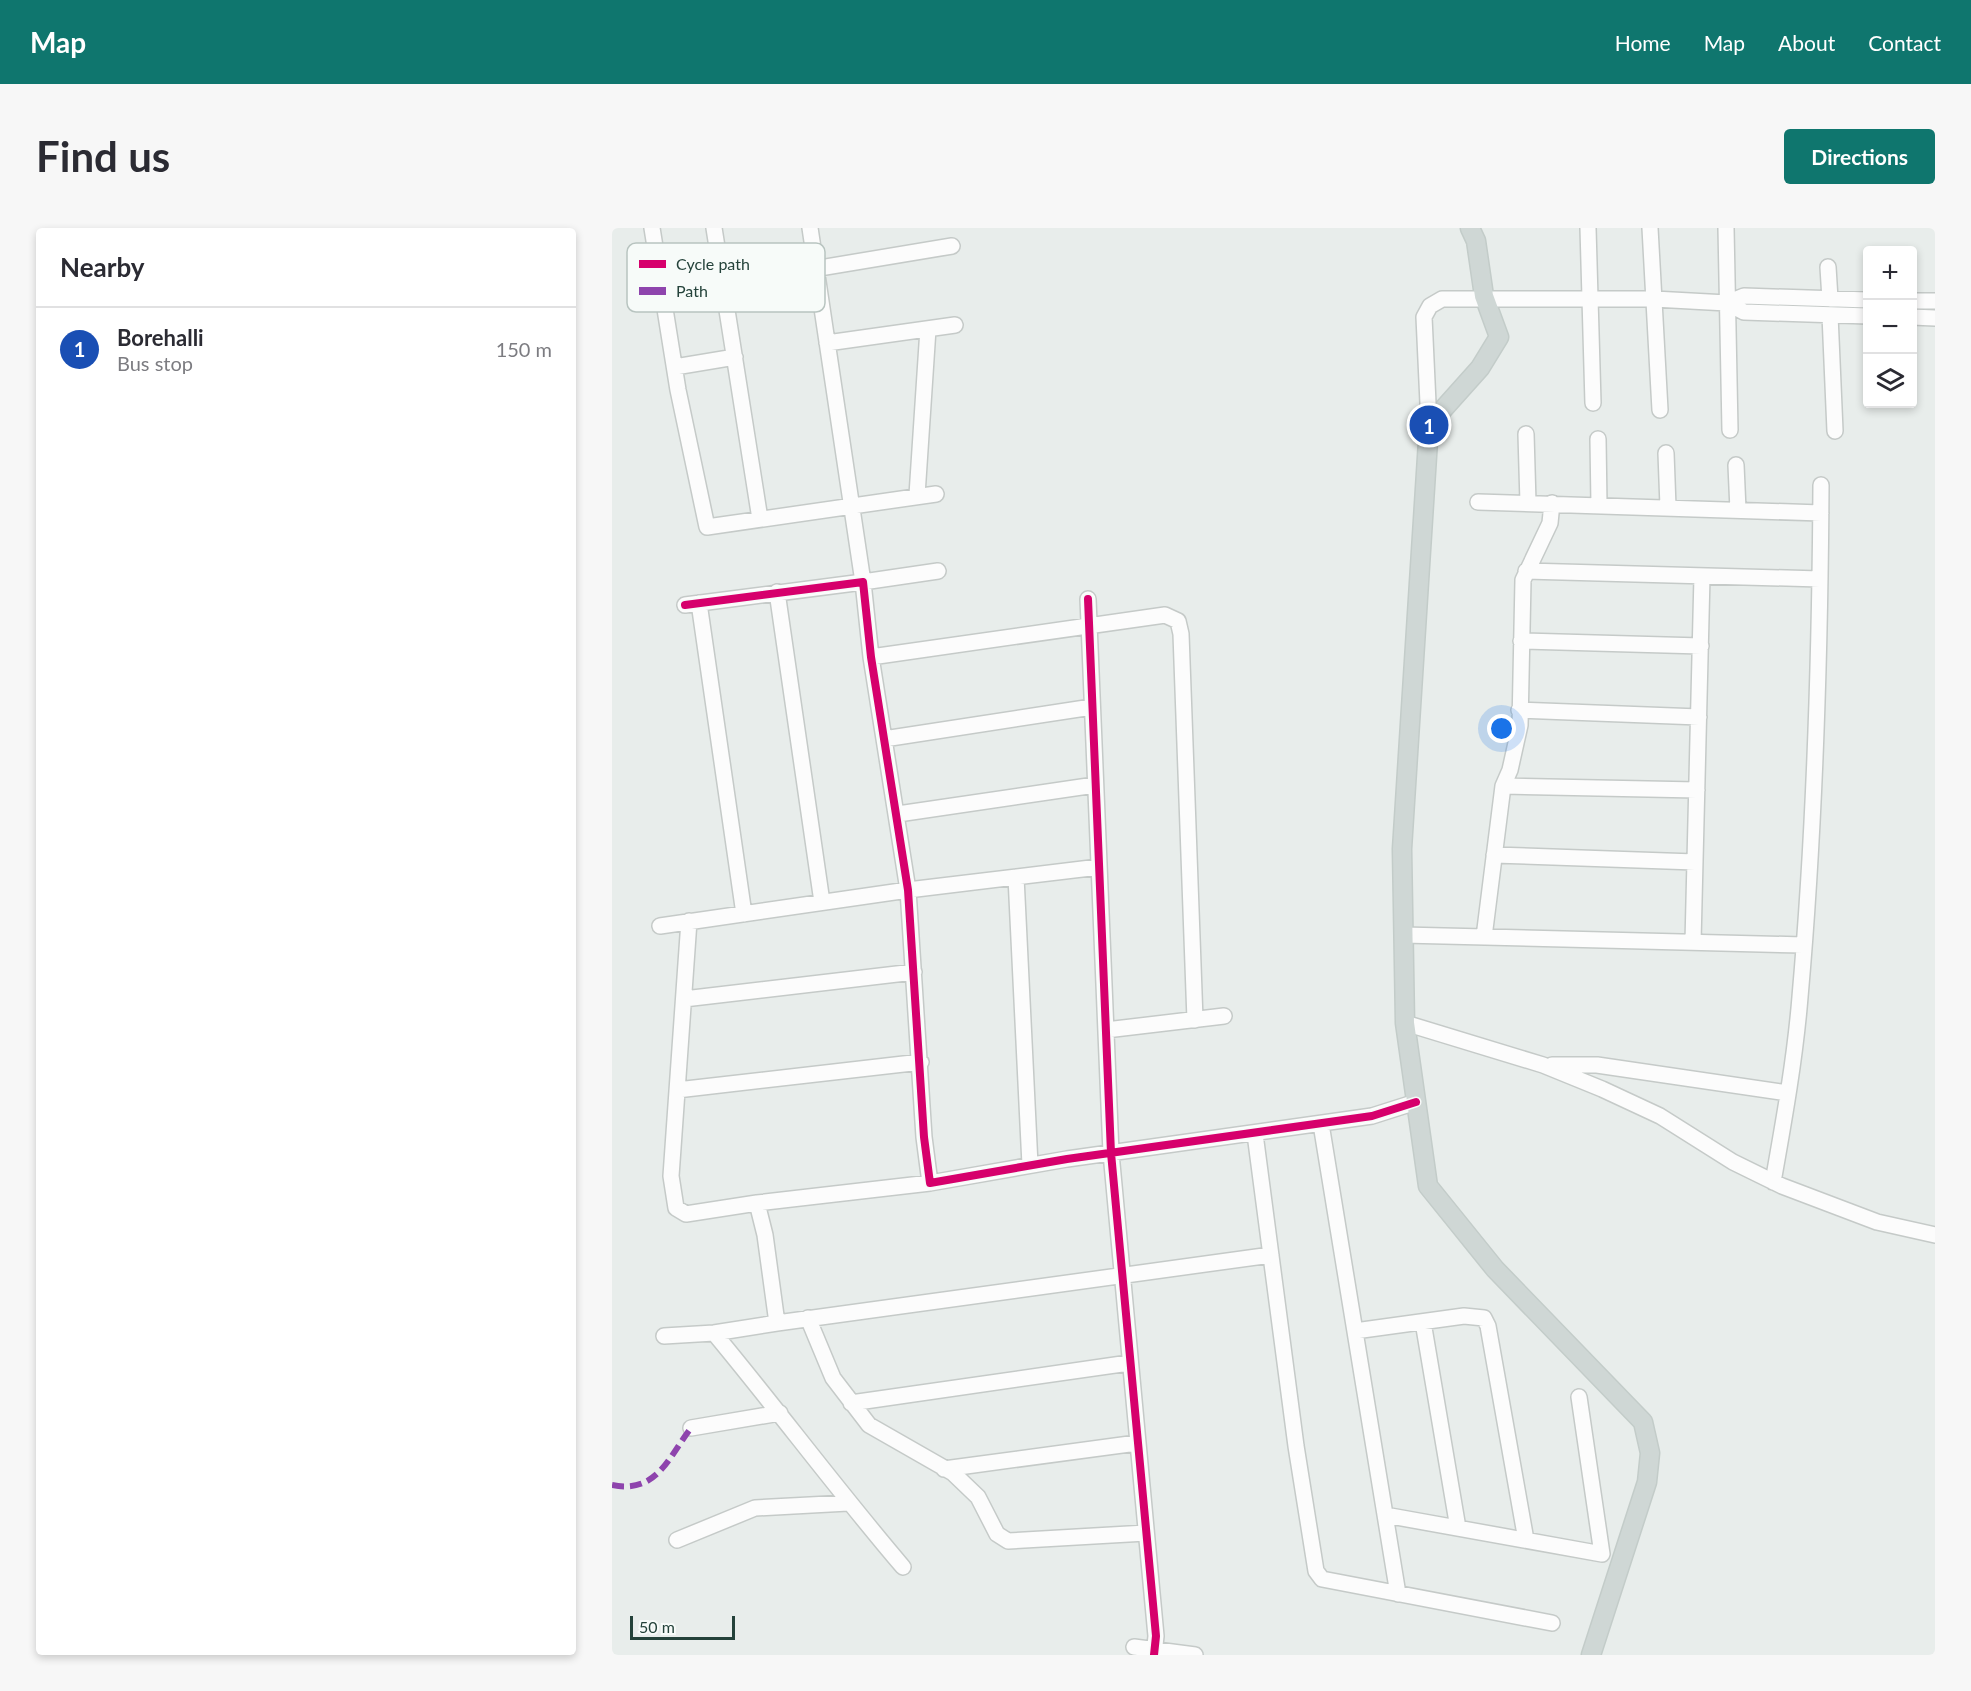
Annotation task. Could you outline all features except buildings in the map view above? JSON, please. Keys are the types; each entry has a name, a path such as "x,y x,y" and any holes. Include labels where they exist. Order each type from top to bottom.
{"main road":[{"path":"1470,228 1476,241 1484,296 1499,337 1480,368 1429,425 1402,849 1405,1023 1428,1186 1495,1269 1643,1422 1650,1453 1647,1482 1591,1655"}],"street":[{"path":"652,228 654,243"},
{"path":"714,228 716,243"},
{"path":"810,228 812,243"},
{"path":"1588,228 1593,403"},
{"path":"1650,228 1660,410"},
{"path":"1726,228 1730,430"},
{"path":"825,267 952,246"},
{"path":"1828,267 1830,299"},
{"path":"1429,425 1424,317 1426,310 1442,298 1484,296 1654,298 1727,303 1744,312 1863,316"},
{"path":"1727,303 1744,296 1863,300"},
{"path":"1917,301 1935,301"},
{"path":"666,312 707,527 936,494"},
{"path":"728,312 760,519"},
{"path":"822,312 863,582 871,657 898,814 908,890 921,1062 924,1137 930,1183"},
{"path":"1830,315 1835,431"},
{"path":"1917,317 1935,318"},
{"path":"827,343 956,325"},
{"path":"917,495 928,328"},
{"path":"675,367 735,357"},
{"path":"1526,434 1528,502"},
{"path":"1598,439 1599,505"},
{"path":"1666,453 1668,507"},
{"path":"1736,465 1738,510"},
{"path":"1773,1182 1788,1093 1800,998 1814,804 1821,484"},
{"path":"1478,502 1821,513"},
{"path":"1484,937 1503,786 1515,750 1520,725 1522,580 1550,523 1552,503"},
{"path":"744,914 692,604 938,571"},
{"path":"1526,571 1820,579"},
{"path":"1693,942 1702,576"},
{"path":"777,592 822,902"},
{"path":"1088,599 1111,1153 1156,1636 1154,1652"},
{"path":"871,657 1166,615 1178,621 1181,634 1195,1020"},
{"path":"1521,641 1701,646"},
{"path":"884,739 1092,707"},
{"path":"1519,710 1699,717"},
{"path":"898,814 1095,785"},
{"path":"1503,786 1697,790"},
{"path":"1494,855 1695,862"},
{"path":"660,926 908,890 1099,867"},
{"path":"1016,877 1030,1165"},
{"path":"689,921 671,1176 676,1208 686,1214 757,1203 930,1183 1030,1165 1321,1124 1372,1116 1416,1102"},
{"path":"1403,935 1803,945"},
{"path":"684,999 914,972"},
{"path":"1106,1030 1224,1016"},
{"path":"1405,1023 1543,1065 1660,1116 1733,1162 1773,1182 1876,1222 1935,1235"},
{"path":"677,1090 921,1062"},
{"path":"1543,1065 1597,1065 1788,1093"},
{"path":"1321,1124 1398,1594"},
{"path":"1255,1134 1316,1571 1322,1579 1552,1623"},
{"path":"757,1203 765,1235 777,1323"},
{"path":"664,1336 714,1333 808,1318 1271,1255"},
{"path":"1355,1331 1474,1316 1484,1318 1488,1326 1526,1540"},
{"path":"808,1318 833,1378 868,1425 953,1473 978,1497 997,1534 1008,1541 1146,1533"},
{"path":"1423,1322 1458,1528"},
{"path":"714,1333 780,1413 848,1503 903,1567"},
{"path":"851,1403 1129,1363"},
{"path":"1385,1515 1602,1554 1579,1397"},
{"path":"692,1428 780,1413"},
{"path":"944,1469 1137,1443"},
{"path":"677,1540 755,1508 848,1503"},
{"path":"1134,1647 1154,1652 1195,1655"}],"marked path":[{"path":"612,1485 627,1486 651,1479 668,1462 691,1428"}],"cycle path":[{"path":"685,605 863,582 871,657 908,890 924,1137 930,1183 1067,1159 1372,1116 1416,1102"},
{"path":"1088,599 1111,1153 1156,1636 1154,1655"}],"place":[{"name":"Borehalli","path":"1429,425"}]}
